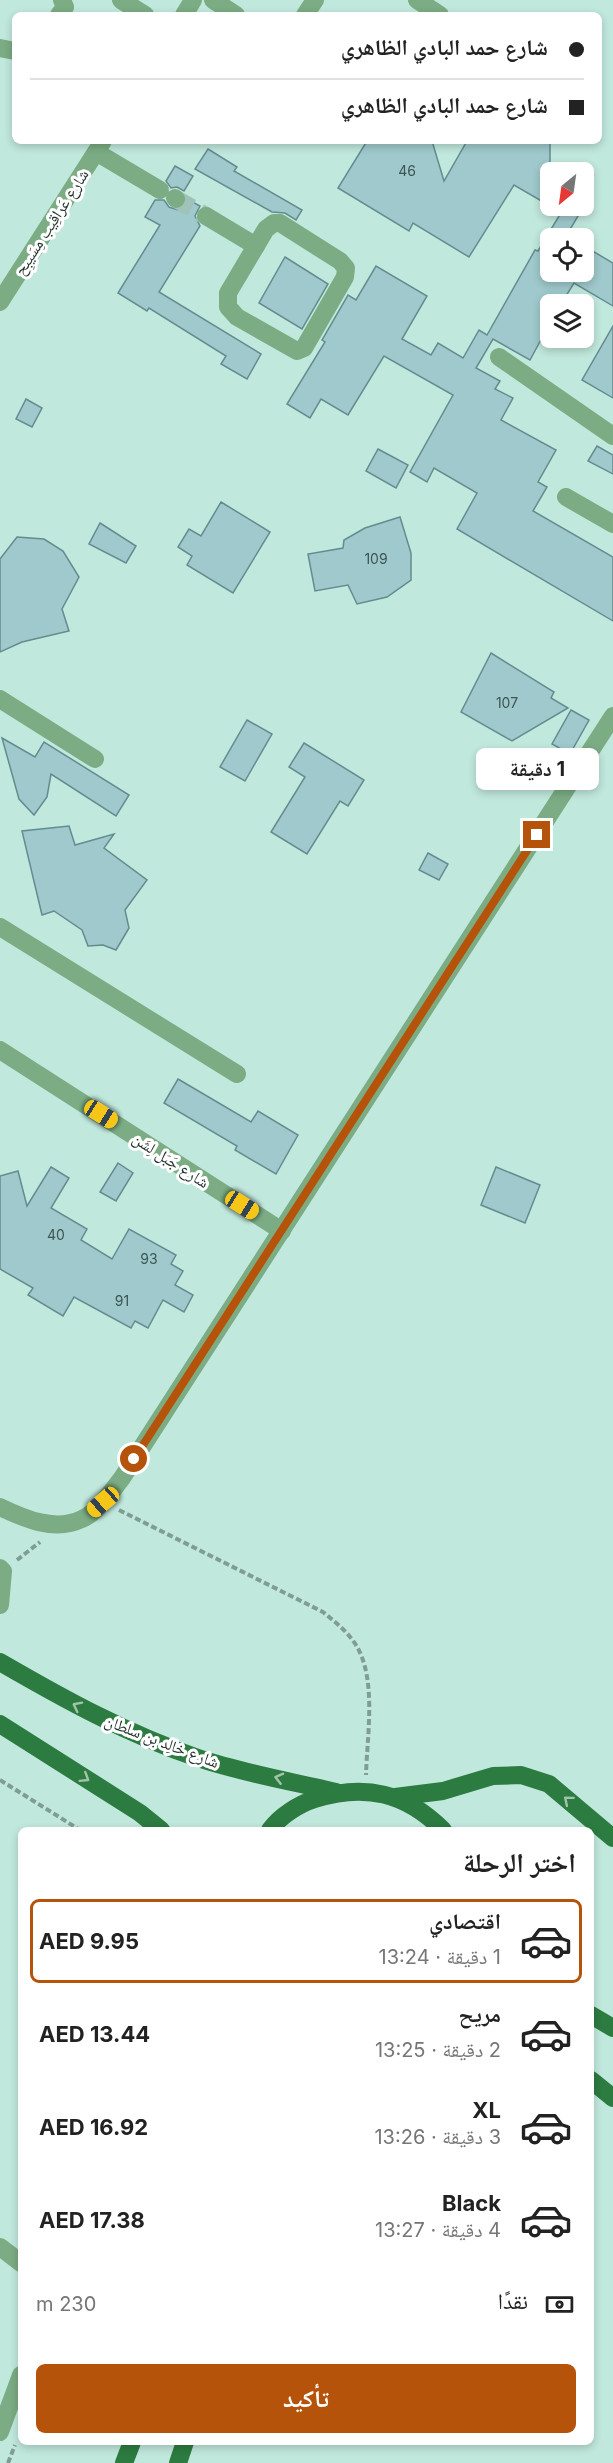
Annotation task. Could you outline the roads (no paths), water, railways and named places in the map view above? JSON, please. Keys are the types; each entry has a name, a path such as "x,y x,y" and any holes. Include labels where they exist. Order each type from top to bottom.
{"main road":[{"name":"شارع خالِد بن سلطان","path":"0,1662 64,1700 126,1731 200,1758 336,1792"},
{"path":"0,1724 140,1813 157,1827"},
{"path":"395,1797 444,1791 493,1776 521,1775 549,1784 613,1838"},
{"path":"272,1827 303,1803 336,1792 366,1790 395,1797 421,1810 440,1827"},
{"path":"594,2017 613,2028"},
{"path":"594,2073 613,2084"},
{"path":"594,2082 613,2098"},
{"path":"124,2463 131,2445"},
{"path":"178,2463 184,2445"}],"street":[{"path":"121,0 140,12"},
{"path":"213,0 231,12"},
{"path":"417,0 435,12"},
{"path":"99,147 170,196"},
{"name":"شارع عَراقِيب مِسَيبِح","path":"0,302 99,147"},
{"path":"206,216 256,246"},
{"path":"280,223 344,264 345,277 301,350 294,351 237,317 228,307 228,293 256,246 269,225 280,223"},
{"path":"499,357 613,436"},
{"path":"566,496 613,524"},
{"path":"0,699 95,759"},
{"path":"0,1507 36,1522 61,1524 83,1519 103,1502 122,1478 613,716"},
{"path":"0,927 237,1074"},
{"name":"شارع جَبَل لِشَن","path":"0,1050 282,1231"},
{"path":"0,1605 2,1569"},
{"path":"0,1734 24,1739"},
{"path":"0,2247 18,2261"},
{"path":"0,2432 18,2382"}],"tunnel":[{"path":"176,199 206,216"}]}
